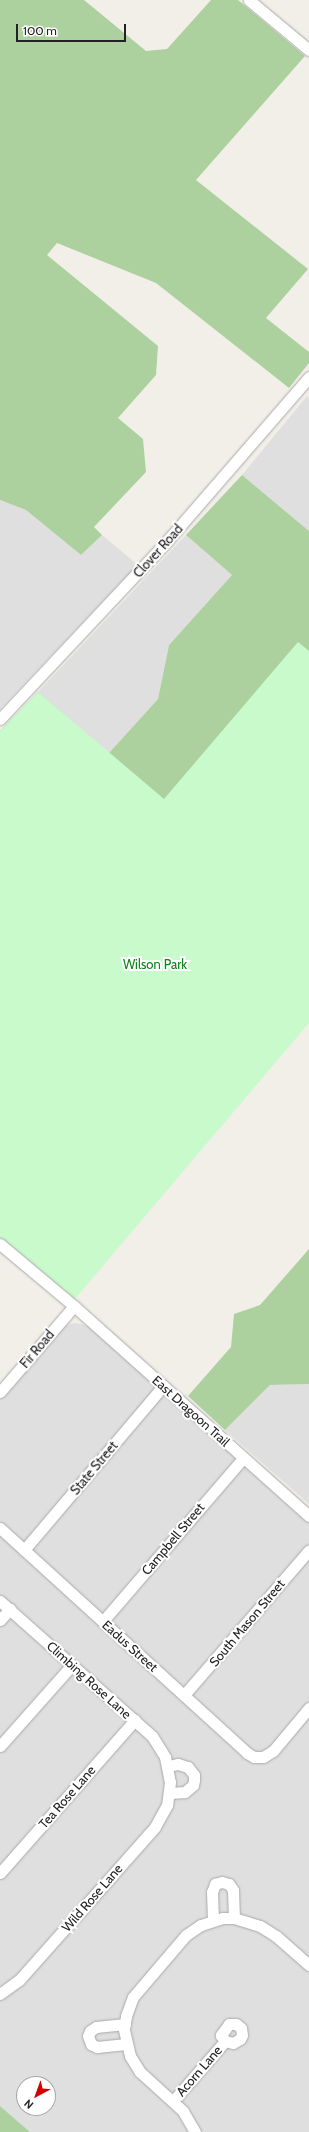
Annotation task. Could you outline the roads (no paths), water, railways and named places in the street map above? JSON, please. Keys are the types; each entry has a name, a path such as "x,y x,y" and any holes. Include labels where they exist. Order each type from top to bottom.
{"street":[{"path":"249,0 309,50"},
{"name":"Clover Road","path":"0,719 167,542 309,377"},
{"name":"East Dragoon Trail","path":"0,1244 74,1306 309,1516"},
{"name":"Fir Road","path":"0,1392 74,1306"},
{"name":"State Street","path":"24,1550 163,1386"},
{"name":"Campbell Street","path":"103,1621 244,1458"},
{"name":"Eadus Street","path":"0,1528 247,1753 254,1756 263,1757 273,1751 309,1708"},
{"name":"South Mason Street","path":"184,1695 309,1550"},
{"name":"Climbing Rose Lane","path":"0,1601 135,1720 159,1746 169,1766"},
{"path":"0,1620 10,1609"},
{"path":"0,1746 72,1665"},
{"name":"Tea Rose Lane","path":"0,1873 135,1720"},
{"path":"169,1766 178,1764 188,1766 194,1775 193,1785 185,1792 170,1793"},
{"name":"Wild Rose Lane","path":"0,1994 19,1980 155,1827 167,1805 170,1793 169,1766"},
{"path":"213,1920 213,1888 218,1882 228,1884 233,1890 234,1918"},
{"path":"194,2132 183,2111 140,2072 130,2056 126,2044 125,2024 126,2016 133,1998 176,1944 192,1930 213,1920 234,1918 247,1921 267,1930 309,1965"},
{"path":"125,2024 96,2027 90,2030 88,2036 91,2044 97,2047 126,2044"},
{"name":"Acorn Lane","path":"173,2101 225,2042"}],"park label":[{"name":"Wilson Park","path":"155,964"}]}
